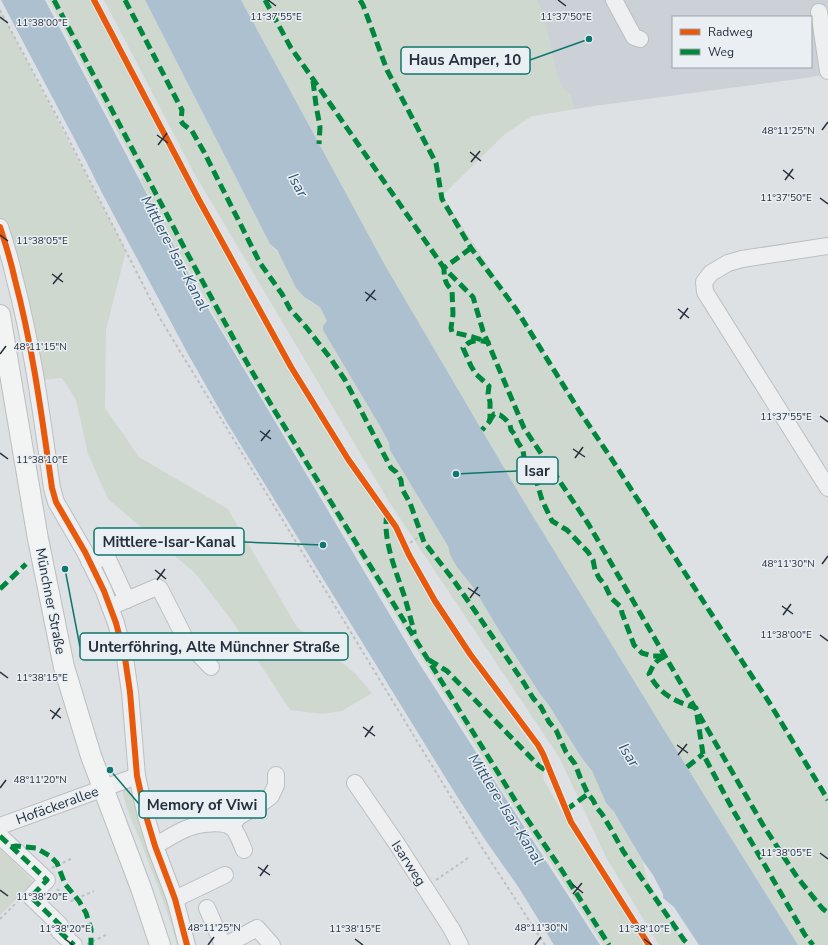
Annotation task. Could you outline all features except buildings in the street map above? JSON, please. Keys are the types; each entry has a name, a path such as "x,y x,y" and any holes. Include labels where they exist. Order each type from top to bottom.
{"main road":[{"name":"Münchner Straße","path":"0,315 37,531 64,667 90,756 141,888 160,945"}],"street":[{"path":"614,0 634,37 640,39"},
{"path":"819,12 828,71"},
{"path":"0,227 22,306 34,365 52,488 56,502 104,590 116,623 126,665 130,692 137,776 146,816 155,846 175,899 187,945"},
{"path":"828,246 742,259 728,263 711,272 704,282 705,292 828,488"},
{"path":"89,561 107,557 127,600"},
{"path":"110,607 157,587 160,589 186,642 211,667"},
{"path":"232,827 238,817 271,796 276,785 276,774"},
{"name":"Hofäckerallee","path":"0,826 137,776"},
{"name":"Isarweg","path":"354,783 397,844 451,928 460,945"},
{"path":"155,846 187,828 207,824 216,824 232,827 236,832 244,850"},
{"path":"0,836 43,877 31,897 60,925 59,931 74,945"},
{"path":"175,899 225,875"},
{"path":"207,908 223,945"},
{"path":"226,945 257,928 272,945"}],"path":[{"path":"0,10 62,126 161,320 471,830 545,945"},
{"path":"405,546 422,534"},
{"path":"73,858 43,877 70,901 94,891"},
{"path":"425,888 468,858"},
{"path":"0,919 27,893 31,897"},
{"path":"86,945 108,934"}],"shaded area":[{"path":"49,0 90,0 210,228 263,324 318,418 348,465 393,529 413,570 470,661 541,758 544,780 580,843 645,945 603,945 502,789 221,327 140,179 143,178"},
{"path":"104,0 145,0 270,244 280,256 299,291 306,298 320,307 389,443 391,450 448,546 450,555 457,567 473,587 540,694 548,704 581,757 592,771 606,803 614,812 643,861 647,879 685,945 659,945 607,859 559,757 389,502 194,173"},
{"path":"241,0 537,0 543,12 558,78 562,87 571,95 574,109 532,116 505,134 442,196 501,285 828,796 828,945 798,945 706,798 523,500 386,267"},
{"path":"471,0 828,0 828,74 532,116"},
{"path":"0,10 126,251 106,330 105,408 139,457 228,509 297,627 356,674 372,693 342,711 322,714 290,710 230,618 195,573 108,499 88,454 76,400 62,378 41,380 0,227"},
{"path":"122,788 130,791 136,797 181,945 177,945 160,894 127,809"},
{"path":"0,848 34,882 0,915"}],"water":[{"path":"1,0 45,0 200,295 415,657 600,945 554,945 519,888 458,798 226,421 188,354"},
{"path":"145,0 241,0 386,267 523,500 798,945 699,945 674,907 663,898 663,894 653,875 614,812 606,803 592,771 581,757 548,704 540,694 473,587 457,567 450,555 448,546 390,450 389,443 380,426 323,330 323,326 327,321 320,307 304,297 296,288 277,250 270,244"}],"marked path":[{"path":"54,0 186,251 273,408 523,813 561,869 609,945"},
{"path":"125,0 182,110 181,121 192,131 204,152 260,263 282,294 290,309 331,359 345,380 391,468 396,472 401,480 402,489 410,503 424,542 452,578 533,698 541,707 549,722 556,730 566,752 575,764 588,794 602,814 623,851 684,940 689,945"},
{"path":"265,0 291,48 444,268 473,297 483,331 524,428 589,525 763,825 797,877 822,908 828,913"},
{"path":"360,0 387,70 436,163 442,199 471,248 516,309 580,412 769,702 828,800"},
{"path":"313,81 320,127 319,144"},
{"path":"471,248 444,268 444,272 446,283 452,290 452,332 488,342 474,341 468,343 463,348 476,374 489,386 488,394 490,402 490,418 489,422 482,430"},
{"path":"489,422 494,414 500,415 510,425 511,430 516,436 517,441 523,450 524,458 536,468 537,483 542,500 552,521 567,530 588,552 593,560 595,570 599,578 605,585 611,598 621,607 634,645 642,653 652,656 666,656 659,659 655,663 649,674 663,692 675,700 696,708 703,754 733,810 805,935 813,945"},
{"path":"387,514 386,524 388,545 405,598 414,634"},
{"path":"0,589 26,564"},
{"path":"429,660 447,671 539,766 550,773"},
{"path":"687,767 703,754"},
{"path":"566,810 588,794"},
{"path":"0,836 47,880 31,897 60,925 59,931 74,945"},
{"path":"11,847 36,848 50,856 57,863 65,884 79,901 86,913 91,929 91,945"}],"cycle path":[{"path":"94,0 199,200 291,367 348,459 396,527 409,555 435,601 470,654 538,745 571,822 649,945"},
{"path":"0,227 12,267 27,331 52,488 56,502 85,552 104,591 116,623 125,658 130,692 137,776 146,816 155,846 175,899 187,945"}],"place":[{"name":"Haus Amper, 10","path":"589,39"},
{"name":"Isar","path":"456,474"},
{"name":"Mittlere-Isar-Kanal","path":"323,545"},
{"name":"Unterföhring, Alte Münchner Straße","path":"65,569"},
{"name":"Memory of Viwi","path":"110,770"}]}
